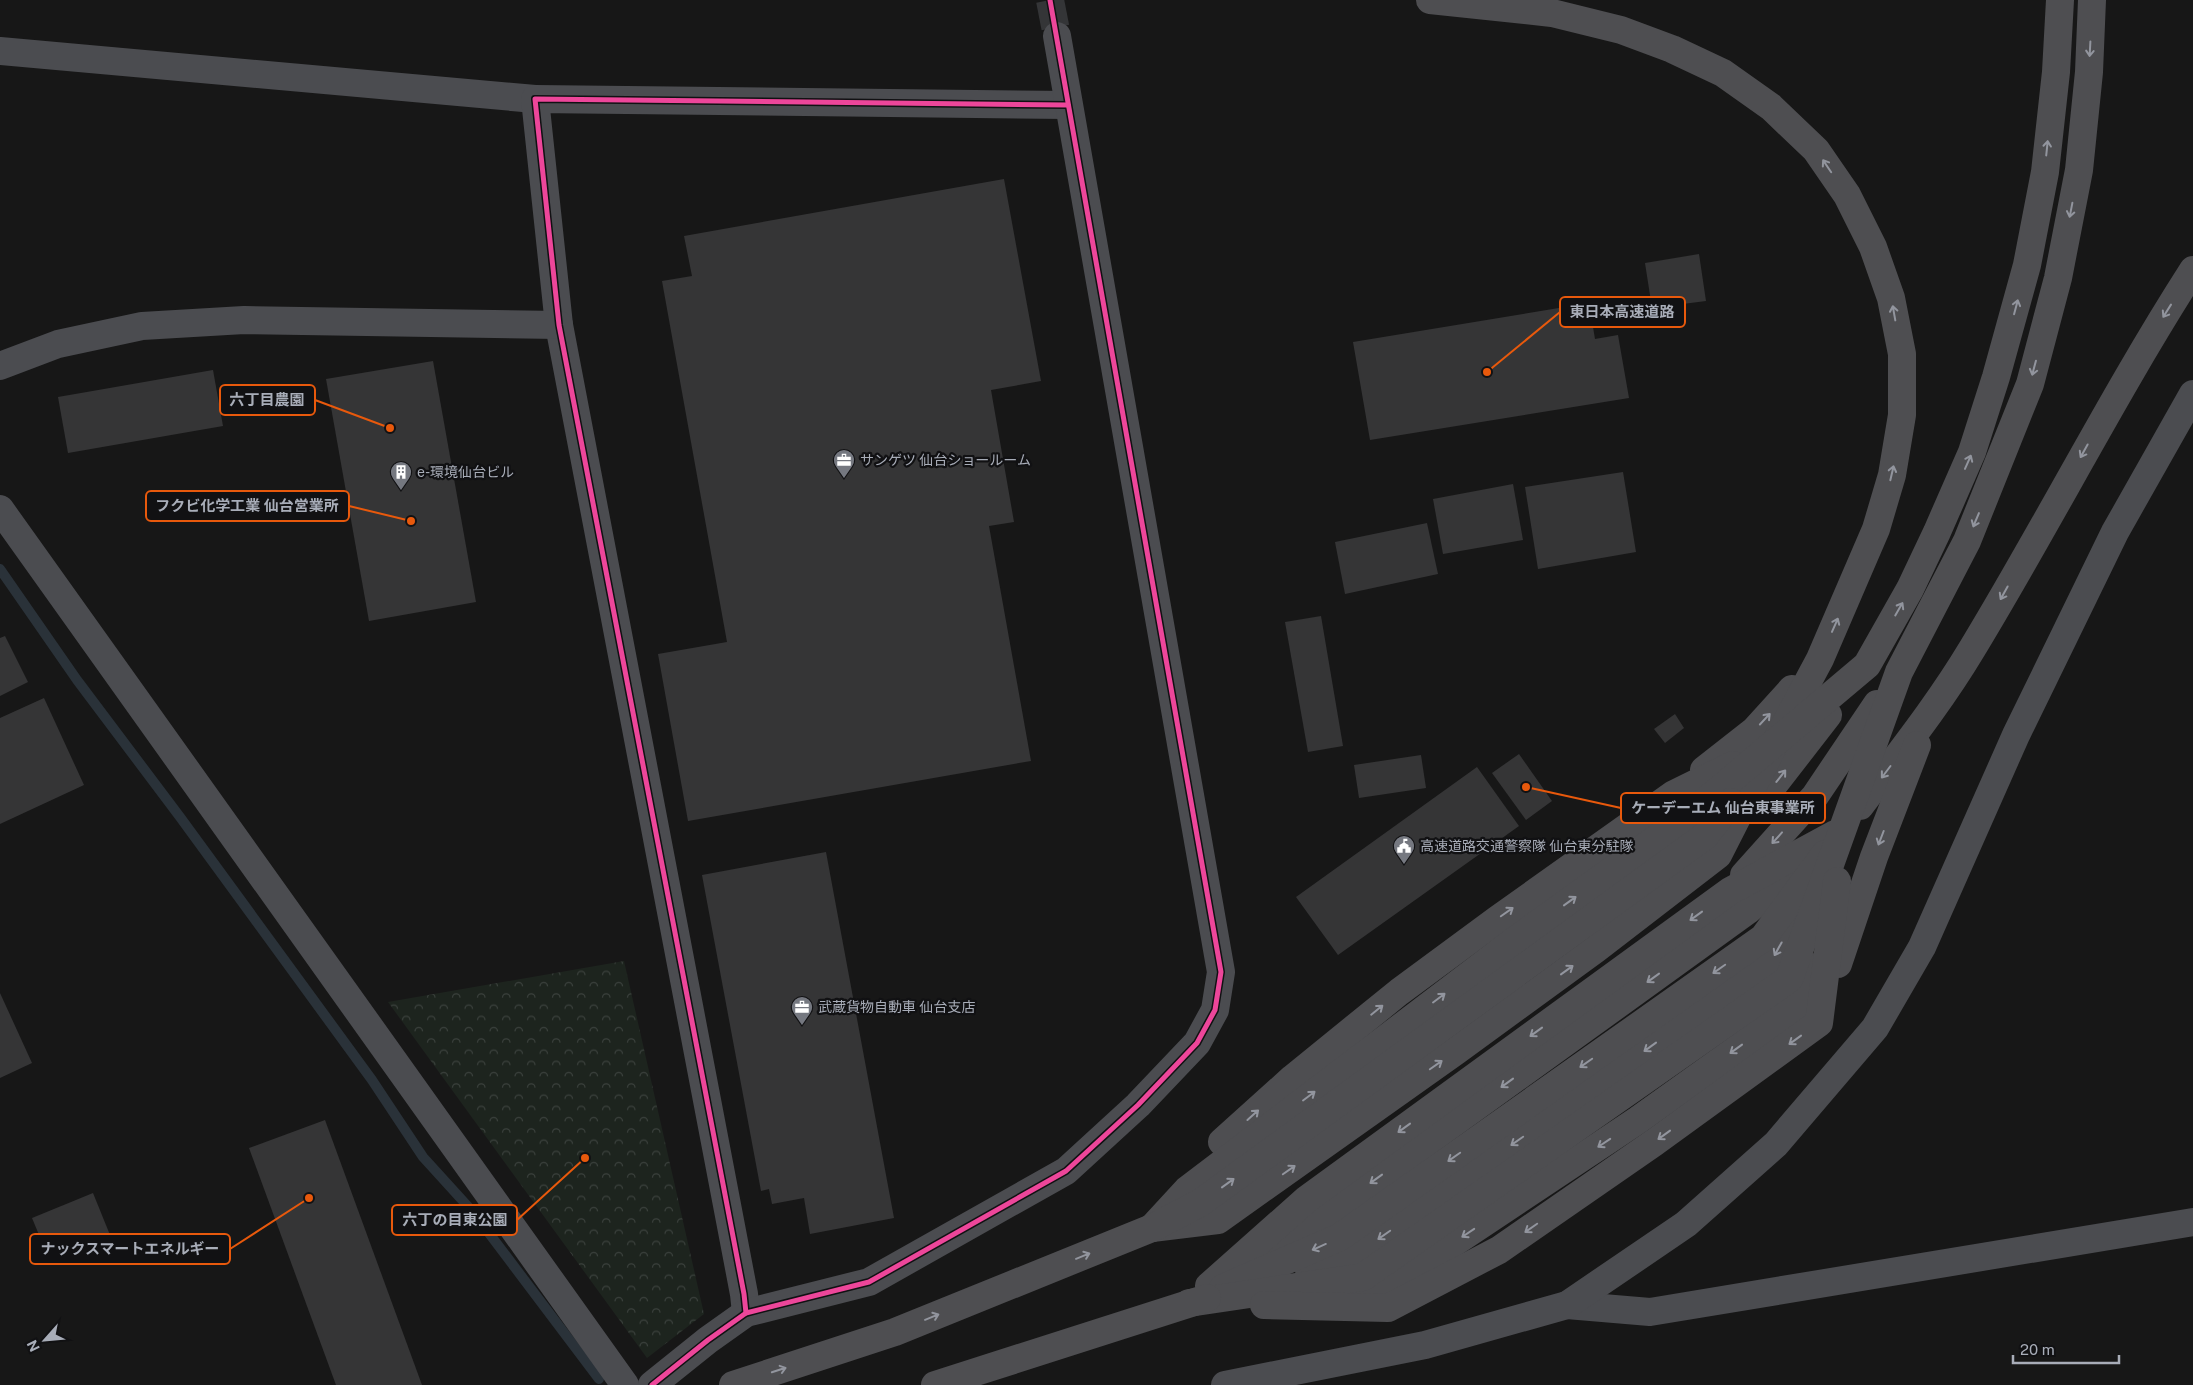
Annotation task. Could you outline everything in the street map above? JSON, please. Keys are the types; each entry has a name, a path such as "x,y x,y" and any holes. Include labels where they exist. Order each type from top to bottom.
{"highway":[{"path":"1430,0 1552,13 1621,30 1672,49 1723,73 1771,107 1816,150 1846,195 1873,247 1891,298 1902,354 1902,415 1892,475 1876,529 1820,659 1773,746 1718,856"},
{"path":"1152,1228 1218,1220 1456,1051 1596,949 1718,856 1867,665 1910,589 1937,532 1972,452 1996,377 2027,266 2045,172 2056,72 2060,0"},
{"path":"1730,891 1815,796 1899,672 1967,541 2030,384 2058,278 2079,170 2089,72 2092,0"},
{"path":"935,1385 1190,1303 1349,1259 1775,957 1843,829 1930,712 1972,649 2100,423 2193,270"},
{"path":"1152,1228 1182,1179 1293,1078 1406,986 1674,794 1755,730 1820,659"},
{"path":"733,1385 895,1332 1152,1228 1200,1203 1705,836 1773,746 1867,665"},
{"path":"1190,1303 1374,1296 1638,1120 1804,1001 1843,829 1899,672"},
{"path":"1190,1303 1388,1308 1500,1250 1819,1023 1874,857 1930,712"},
{"path":"1674,794 1773,746"},
{"path":"1190,1303 1307,1199 1730,891 1843,829"},
{"path":"1819,1023 1843,829"},
{"path":"1190,1303 1326,1215 1747,911 1843,829"}],"street":[{"path":"652,1385 708,1340 746,1313 869,1282 1066,1171 1138,1104 1197,1043 1215,1010 1221,972 1057,36"},
{"path":"0,51 535,99 1068,105"},
{"path":"535,99 559,325 746,1313"},
{"path":"0,366 58,344 142,326 244,320 559,325"},
{"path":"1225,1385 1292,1379 1425,1345 1567,1305 1686,1224 1776,1144 1875,1028 1922,947 2016,735 2115,532 2193,394"},
{"path":"0,509 8,535 250,860 625,1385"},
{"path":"1567,1305 1650,1312 2193,1222"}],"green space":[{"path":"624,961 704,1314 647,1358 388,1002"}],"building":[{"path":"1004,179 1041,381 991,390 1014,522 989,526 1031,761 688,821 658,654 727,642 662,281 692,276 684,236"},
{"path":"1699,254 1706,301 1652,308 1645,263"},
{"path":"1589,303 1595,339 1618,335 1629,398 1370,440 1353,342"},
{"name":"e-環境仙台ビル","path":"433,361 476,602 369,621 326,379"},
{"path":"213,370 223,426 68,453 58,397"},
{"path":"1623,472 1636,552 1538,569 1525,487"},
{"path":"1513,484 1523,540 1443,554 1433,499"},
{"path":"1427,523 1438,574 1345,594 1335,542"},
{"path":"1321,616 1343,746 1308,752 1285,622"},
{"path":"5,636 28,682 0,696 0,638"},
{"path":"44,698 84,785 0,824 0,718"},
{"path":"1675,714 1684,728 1665,743 1654,729"},
{"path":"1519,754 1552,801 1526,820 1492,773"},
{"path":"1421,755 1426,788 1359,798 1354,765"},
{"path":"1477,767 1519,826 1338,955 1296,897"},
{"path":"826,852 894,1218 810,1234 804,1198 772,1204 769,1189 761,1191 702,875"},
{"path":"0,993 32,1063 0,1078"},
{"path":"325,1120 422,1385 336,1385 249,1148"},
{"path":"93,1193 110,1235 49,1259 32,1218"}],"waterway":[{"path":"0,569 77,680 180,817 372,1080 423,1157 473,1212 599,1379"}],"tunnel":[{"path":"1050,0 1057,36"}],"cycle path":[{"path":"652,1385 708,1340 746,1313 869,1282 1066,1171 1138,1105 1197,1043 1215,1010 1221,972 1050,0"},
{"path":"746,1313 744,1294 559,325 535,99 1068,105"}],"place":[{"name":"東日本高速道路","path":"1487,372"},
{"name":"六丁目農園","path":"390,428"},
{"name":"サンゲツ 仙台ショールーム","path":"844,479"},
{"name":"e-環境仙台ビル","path":"401,491"},
{"name":"フクビ化学工業 仙台営業所","path":"411,521"},
{"name":"ケーデーエム 仙台東事業所","path":"1526,787"},
{"name":"高速道路交通警察隊 仙台東分駐隊","path":"1404,865"},
{"name":"武蔵貨物自動車 仙台支店","path":"802,1026"},
{"name":"六丁の目東公園","path":"585,1158"},
{"name":"ナックスマートエネルギー","path":"309,1198"}]}
